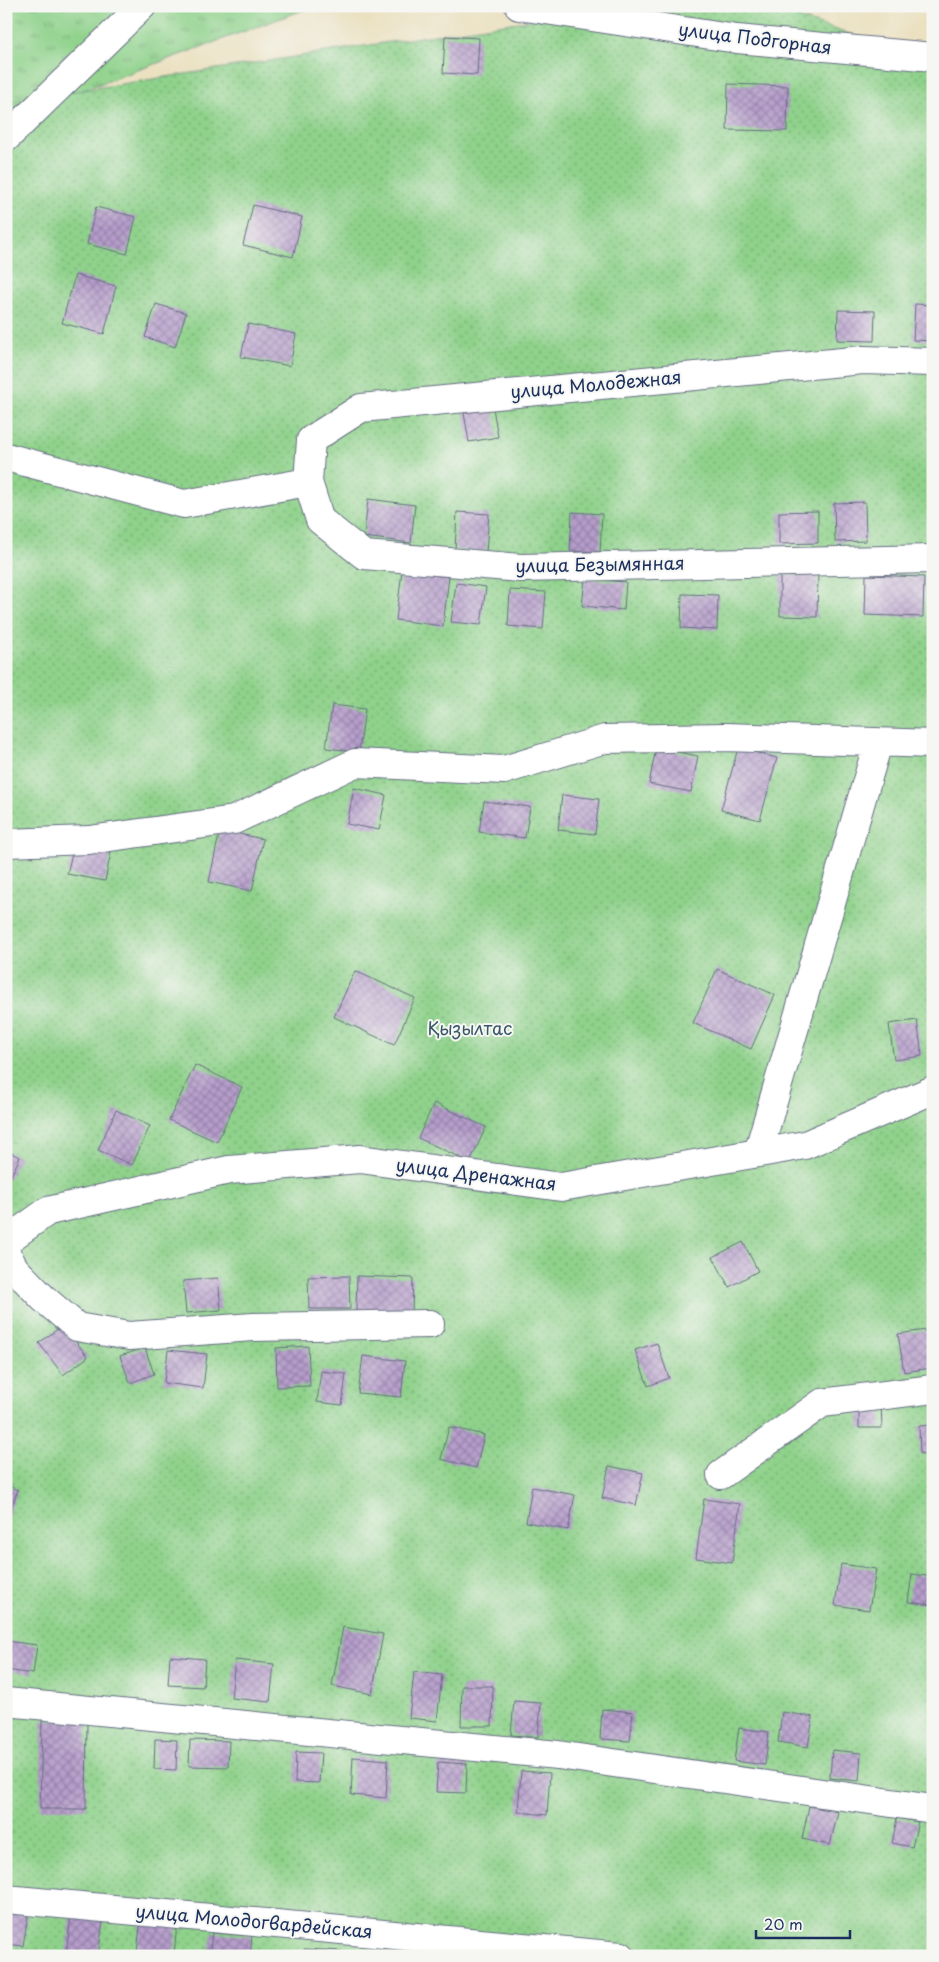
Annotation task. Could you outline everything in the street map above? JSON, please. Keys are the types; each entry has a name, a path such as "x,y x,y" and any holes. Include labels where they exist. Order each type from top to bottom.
{"street":[{"path":"6,138 142,6"},
{"name":"улица Подгорная","path":"519,6 737,39 933,57"},
{"name":"улица Молодежная","path":"308,482 311,440 361,408 862,360 933,362"},
{"path":"6,457 184,504 308,482"},
{"name":"улица Безымянная","path":"308,482 320,520 364,555 521,568 933,559"},
{"path":"6,843 89,840 234,820 355,763 504,770 605,739 726,737 933,744"},
{"path":"758,1153 878,743"},
{"name":"улица Дренажная","path":"9,1239 48,1211 229,1170 360,1159 561,1187 805,1145 933,1090"},
{"path":"9,1239 15,1269 43,1298 77,1327 129,1336 253,1327 430,1324"},
{"path":"721,1475 822,1403 933,1389"},
{"path":"6,1702 558,1755 933,1809"},
{"name":"улица Молодогвардейская","path":"6,1900 621,1956"}],"green space":[{"path":"6,6 314,6 6,118"},
{"name":"Қызылтас","path":"620,6 760,6 933,60 933,1956 6,1956 6,102"}],"building":[{"path":"445,36 479,38 477,75 443,73"},
{"path":"728,84 788,86 787,131 727,130"},
{"path":"253,205 302,217 293,257 243,245"},
{"path":"96,207 136,217 127,254 87,244"},
{"path":"75,275 116,286 104,334 62,323"},
{"path":"156,304 186,313 175,347 145,337"},
{"path":"915,304 933,305 933,341 913,340"},
{"path":"838,310 875,311 874,341 837,340"},
{"path":"248,324 296,334 290,366 241,357"},
{"path":"493,408 498,437 469,442 464,413"},
{"path":"929,498 933,498 933,531 930,532"},
{"path":"368,499 415,505 411,543 364,537"},
{"path":"865,502 866,541 835,542 834,503"},
{"path":"818,511 818,543 779,544 779,512"},
{"path":"457,512 489,514 486,552 455,550"},
{"path":"572,512 602,514 600,552 570,551"},
{"path":"402,571 449,577 443,626 396,620"},
{"path":"780,575 818,575 817,617 780,616"},
{"path":"866,575 924,577 923,617 865,615"},
{"path":"585,579 626,582 624,610 582,606"},
{"path":"456,583 486,587 481,625 451,622"},
{"path":"510,590 546,592 543,629 508,626"},
{"path":"682,594 718,595 717,630 681,628"},
{"path":"332,705 365,709 359,752 326,748"},
{"path":"656,748 698,756 691,792 649,784"},
{"path":"738,748 777,758 760,820 721,810"},
{"path":"354,788 386,795 379,830 347,824"},
{"path":"562,795 599,799 595,834 558,830"},
{"path":"484,801 530,807 525,838 479,832"},
{"path":"220,830 263,839 252,891 209,882"},
{"path":"74,845 111,852 105,881 67,874"},
{"path":"717,969 775,995 751,1049 693,1023"},
{"path":"355,971 415,998 394,1045 334,1017"},
{"path":"917,1020 922,1056 894,1060 889,1024"},
{"path":"195,1065 242,1087 217,1142 169,1120"},
{"path":"434,1103 486,1127 470,1162 418,1138"},
{"path":"116,1110 150,1126 132,1165 98,1150"},
{"path":"6,1151 20,1157 10,1178 6,1176"},
{"path":"743,1242 758,1271 729,1287 713,1257"},
{"path":"349,1276 350,1309 309,1309 308,1277"},
{"path":"357,1276 413,1278 412,1313 356,1311"},
{"path":"218,1278 221,1310 186,1313 183,1281"},
{"path":"63,1325 88,1357 63,1375 39,1343"},
{"path":"926,1330 932,1368 904,1372 898,1334"},
{"path":"657,1343 669,1378 648,1386 635,1350"},
{"path":"308,1346 310,1386 277,1387 276,1348"},
{"path":"145,1348 154,1374 130,1383 120,1356"},
{"path":"168,1350 207,1354 203,1388 164,1383"},
{"path":"363,1356 405,1361 401,1397 358,1393"},
{"path":"321,1371 346,1374 342,1405 317,1402"},
{"path":"859,1403 881,1403 882,1428 859,1428"},
{"path":"933,1425 933,1453 920,1454 919,1426"},
{"path":"449,1427 484,1435 476,1468 441,1459"},
{"path":"609,1466 643,1473 636,1505 602,1498"},
{"path":"6,1485 18,1490 6,1521"},
{"path":"532,1487 575,1495 568,1530 526,1522"},
{"path":"704,1499 740,1504 732,1563 696,1558"},
{"path":"841,1564 876,1569 869,1610 835,1605"},
{"path":"912,1574 933,1577 933,1605 908,1602"},
{"path":"343,1627 383,1634 372,1694 332,1686"},
{"path":"6,1641 37,1645 33,1674 6,1670"},
{"path":"170,1656 205,1659 203,1687 168,1685"},
{"path":"235,1660 274,1664 270,1702 231,1698"},
{"path":"414,1672 442,1675 437,1721 409,1718"},
{"path":"462,1686 493,1686 492,1726 461,1726"},
{"path":"514,1701 541,1703 538,1737 511,1735"},
{"path":"602,1709 633,1712 630,1741 600,1739"},
{"path":"782,1712 813,1717 808,1747 778,1742"},
{"path":"42,1720 87,1721 86,1809 40,1809"},
{"path":"739,1728 769,1732 765,1765 734,1761"},
{"path":"155,1739 177,1740 176,1770 154,1769"},
{"path":"190,1740 229,1741 228,1767 189,1766"},
{"path":"832,1750 861,1753 859,1781 830,1778"},
{"path":"296,1752 321,1753 319,1783 295,1782"},
{"path":"353,1757 388,1760 386,1798 351,1795"},
{"path":"438,1762 467,1764 466,1793 436,1792"},
{"path":"521,1771 550,1773 547,1815 518,1812"},
{"path":"809,1806 838,1812 830,1845 802,1839"},
{"path":"897,1818 918,1822 912,1847 892,1843"},
{"path":"6,1911 28,1915 23,1946 6,1944"},
{"path":"71,1917 103,1921 98,1956 66,1953"},
{"path":"141,1918 177,1923 174,1956 137,1952"},
{"path":"212,1933 252,1936 250,1956 209,1956"},
{"path":"304,1949 341,1951 341,1956 304,1956"},
{"path":"379,1950 398,1955 378,1956"}]}
